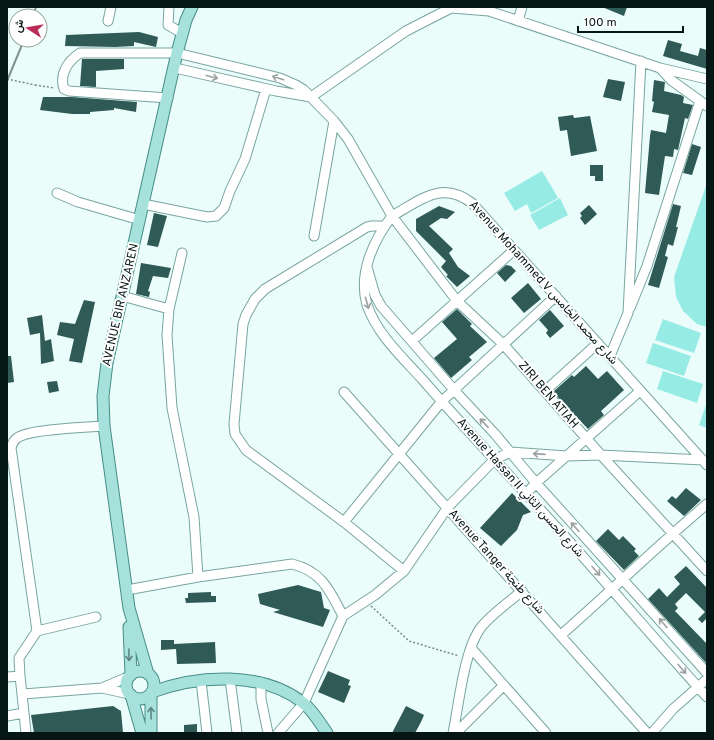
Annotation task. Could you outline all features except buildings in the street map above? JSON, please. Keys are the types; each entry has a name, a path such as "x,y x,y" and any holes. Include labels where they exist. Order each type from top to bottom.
{"main road":[{"name":"AVENUE BIR ANZAREN","path":"149,675 130,608 127,590 104,426 104,381 182,33 192,7"},
{"name":"AVENUE BIR ANZAREN","path":"130,608 130,676"},
{"path":"142,733 126,683 130,676 141,671 176,683"},
{"path":"149,675 154,683 152,692 151,733"},
{"path":"130,695 139,699 144,698 152,692 176,683 230,679 261,682 283,690 304,703 327,733"}],"street":[{"path":"108,21 111,7"},
{"path":"170,7 168,25 182,33"},
{"path":"174,68 266,89 311,97 406,31 455,7 490,11 660,68 707,79"},
{"path":"518,21 522,7"},
{"path":"168,98 69,91 64,89 62,80 66,65 80,53 178,53 280,78 300,88 311,97 334,121 348,139 392,216"},
{"path":"628,313 641,61"},
{"path":"610,356 647,266 704,103 670,80 660,68"},
{"path":"143,204 207,217 216,216 222,213 230,190 245,159 266,89"},
{"path":"314,236 334,121"},
{"name":"Avenue Mohammed V شارع محمد الخامس","path":"392,216 435,193 451,192 464,197 472,203 705,462"},
{"path":"57,193 78,202 140,220"},
{"name":"Avenue Hassan II شارع الحسن الثاني","path":"392,216 384,226 364,274 364,290 367,304 374,322 383,335 494,460 613,590 707,697"},
{"name":"ZIRI BEN ATIAH","path":"392,216 457,301 503,344 601,455 674,532 707,570"},
{"path":"384,226 366,227 265,289 255,298 243,324 234,424 235,434 246,450 344,522 404,571"},
{"path":"412,341 513,250"},
{"path":"182,253 169,309 167,335 172,408 194,517 198,577"},
{"name":"Avenue Hassan II شارع الحسن الثاني","path":"367,265 375,295 381,306 536,483 707,673"},
{"path":"122,296 169,309"},
{"path":"344,522 442,401 556,296"},
{"path":"545,391 598,343"},
{"path":"526,494 536,483 640,391"},
{"name":"Avenue Tanger شارع طنجة","path":"344,392 561,634 647,733"},
{"path":"26,733 19,658 37,631 11,448 13,442 21,435 55,429 104,426"},
{"path":"278,733 304,703 342,616 366,601 404,571 448,507 494,460 510,452 567,456 601,455 705,462"},
{"path":"561,634 613,590 674,532 707,504"},
{"path":"127,590 198,577 286,564 302,566 316,574 329,590 342,616"},
{"path":"454,733 467,658 471,648 483,626 522,591"},
{"path":"37,631 96,617"},
{"path":"471,648 546,733"},
{"path":"7,677 20,676"},
{"path":"102,688 130,676"},
{"path":"230,679 237,733"},
{"path":"652,733 673,709 707,679"},
{"path":"201,681 207,733"},
{"path":"261,682 261,699 268,733"},
{"path":"454,733 503,686"},
{"path":"23,694 102,688 130,695"},
{"path":"7,716 24,713"}],"path":[{"path":"7,79 64,89"},
{"path":"366,601 409,641 467,658"}],"shaded area":[{"path":"542,171 553,189 515,211 504,193"},
{"path":"707,183 707,327 697,324 683,311 676,297 674,277"},
{"path":"553,189 558,198 531,213 527,204"},
{"path":"560,198 568,215 539,230 530,215"},
{"path":"663,319 701,333 694,353 655,340"},
{"path":"653,343 691,356 684,376 646,363"},
{"path":"663,371 703,384 697,403 657,389"},
{"path":"707,402 707,428 699,425"}],"railway":[{"path":"7,81 21,48"}]}
